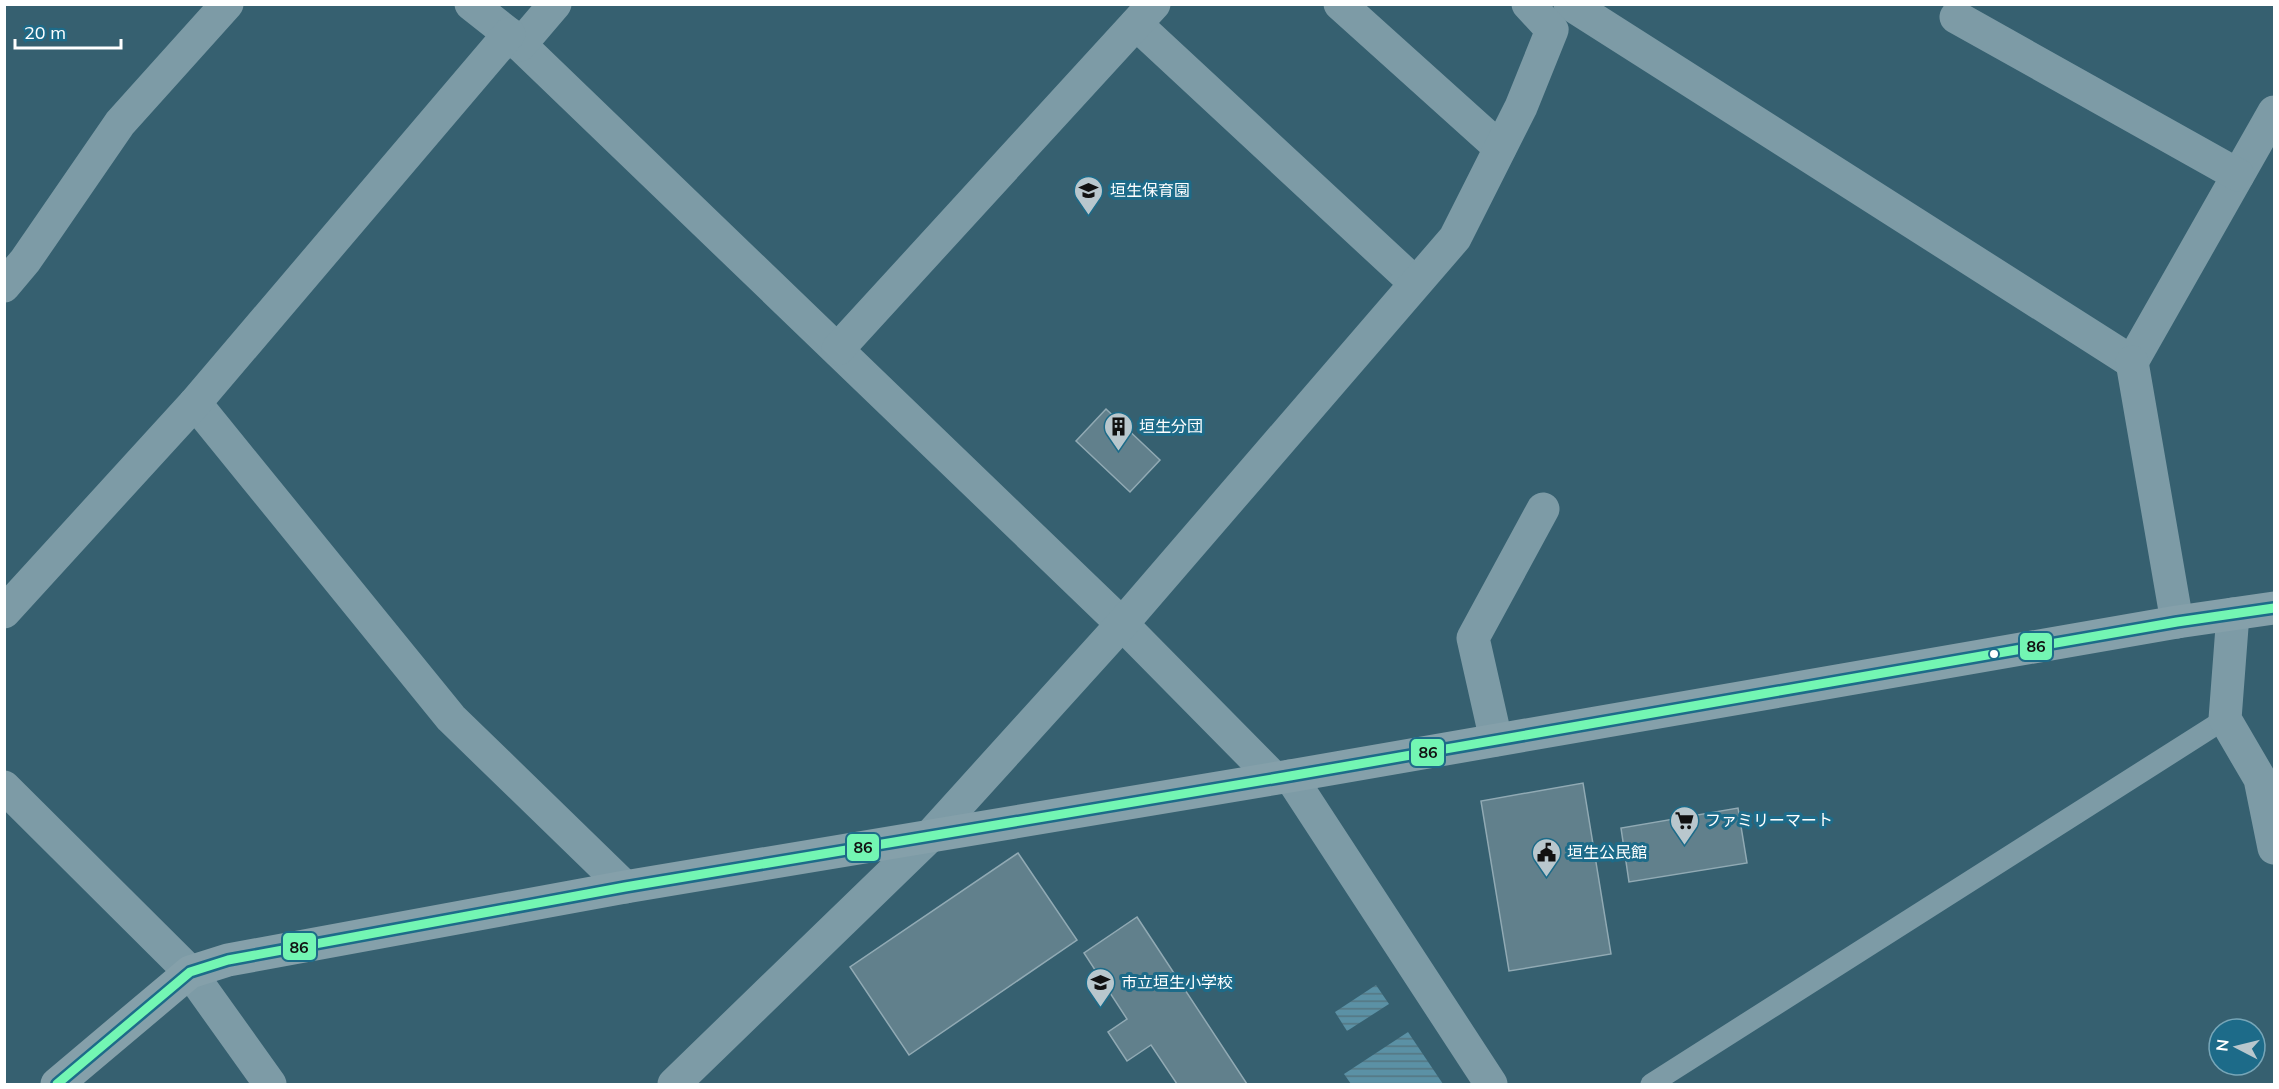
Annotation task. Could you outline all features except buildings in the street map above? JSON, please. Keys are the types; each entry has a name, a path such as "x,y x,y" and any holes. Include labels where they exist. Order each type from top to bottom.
{"street":[{"path":"4,286 25,261 120,123 226,4"},
{"path":"471,4 515,40 1282,777 1491,1084"},
{"path":"4,612 195,403 515,40 555,4"},
{"path":"1340,4 1500,148"},
{"path":"1528,4 1563,13 2132,362"},
{"path":"674,1084 930,837 1122,624 1455,238 1521,107 1563,13"},
{"path":"838,349 1145,14 1416,284"},
{"path":"1956,17 2238,175"},
{"path":"2177,622 2132,362 2274,112"},
{"path":"195,403 451,718 625,887"},
{"path":"1496,740 1473,638 1543,509"},
{"path":"57,1084 190,972 228,960 625,887 1282,777 2177,622 2274,608"},
{"path":"2233,614 2225,719 2260,779 2274,848"},
{"path":"4,787 190,972 270,1084"}],"lane":[{"path":"1651,1084 2225,719"}],"water":[{"path":"1376,985 1389,1004 1347,1031 1335,1012"},
{"path":"1408,1032 1443,1084 1351,1084 1344,1074"}],"transit line":[{"name":"86","path":"57,1084 190,972 228,960 625,887 1290,776 2177,622 2274,608"}],"place":[{"name":"垣生保育園","path":"1089,216"},
{"name":"垣生分団","path":"1118,452"},
{"name":"ファミリーマート","path":"1684,846"},
{"name":"垣生公民館","path":"1546,878"},
{"name":"市立垣生小学校","path":"1100,1008"}]}
